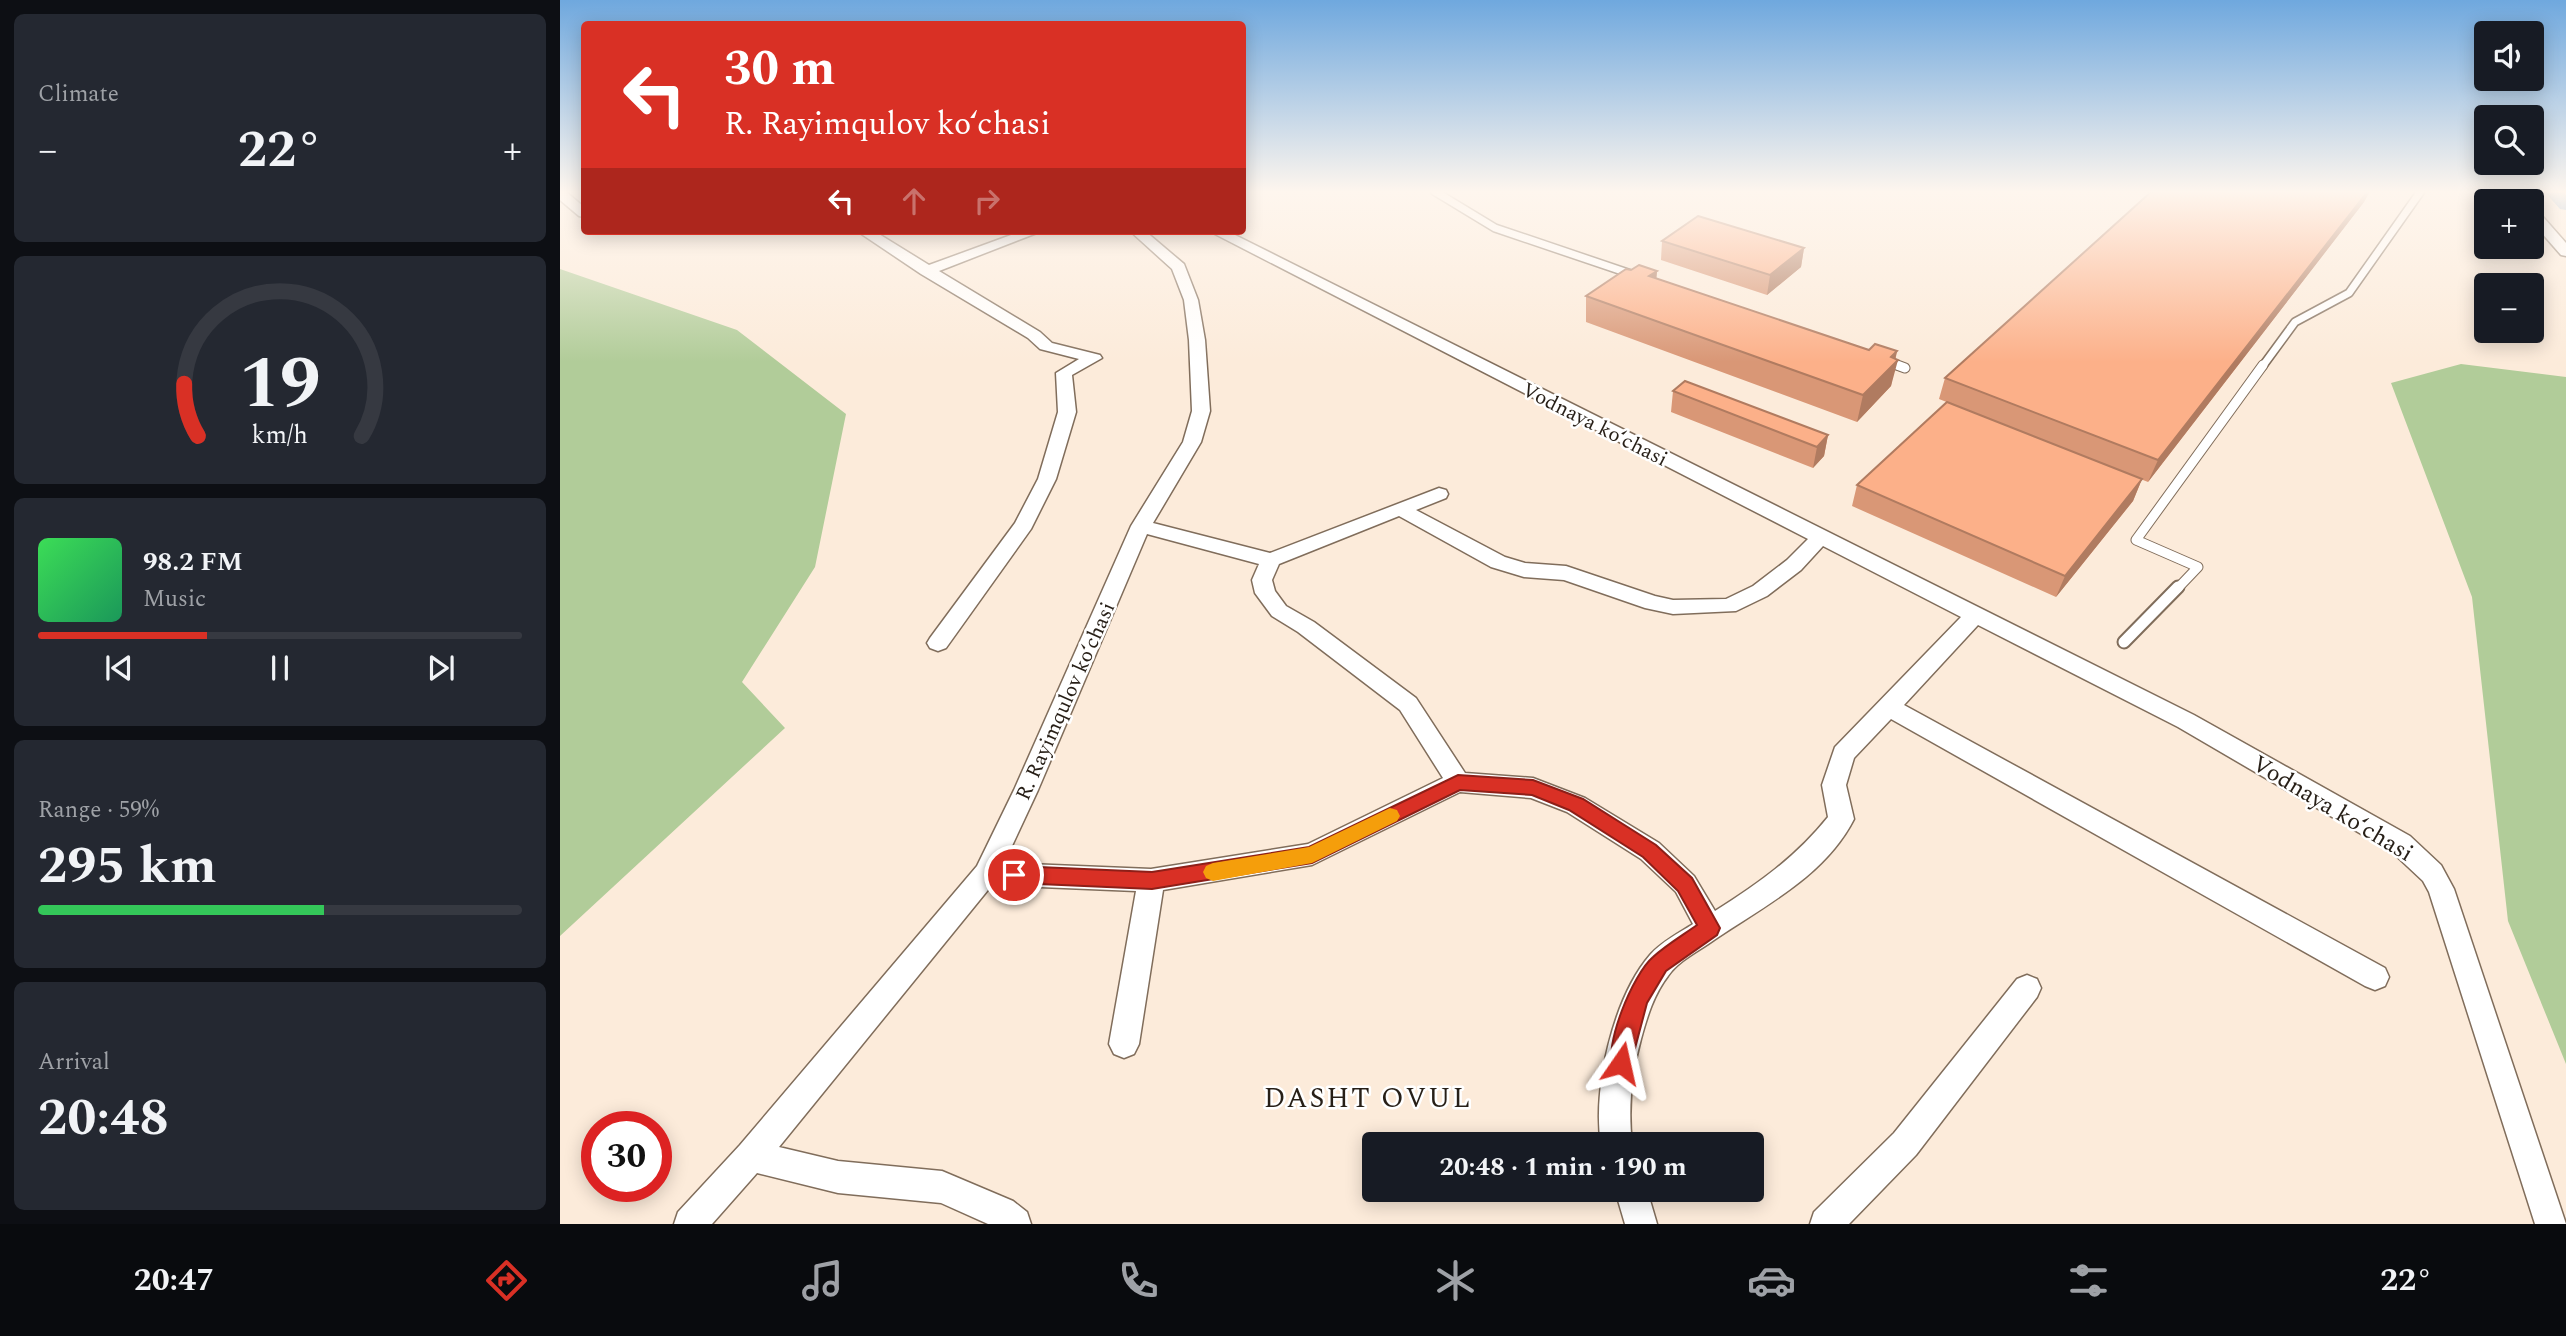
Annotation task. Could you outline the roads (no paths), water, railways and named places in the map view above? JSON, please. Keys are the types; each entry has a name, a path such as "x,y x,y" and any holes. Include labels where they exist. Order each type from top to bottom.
{"street":[{"path":"890,248 1034,335 1046,346 1094,358 1064,373 1067,412 1047,478 1024,525 937,643"},
{"path":"926,271 988,248"},
{"name":"R. Rayimqulov ko‘chasi","path":"690,1224 751,1156 986,874 1026,790 1056,716 1142,526 1192,442 1201,411 1192,300 1179,267 1157,248"},
{"name":"Vodnaya ko‘chasi","path":"1250,248 2186,722 2401,844 2432,873 2447,905 2551,1224"},
{"path":"1142,526 1271,560 1439,494"},
{"path":"1402,510 1498,562 1524,570 1566,573 1652,603 1673,607 1729,606 1760,591 1794,565 1821,537"},
{"path":"1271,560 1262,580 1265,593 1279,611 1306,627 1408,704 1458,782"},
{"path":"1613,1132 1624,1041 1637,999 1659,964 1779,885 1818,851 1841,818 1834,785 1843,754 1975,615"},
{"path":"1889,707 2375,977"},
{"path":"986,874 1152,880 1312,854 1458,782 1533,788 1576,805 1658,859 1685,884 1710,928"},
{"path":"1124,1044 1152,880"},
{"path":"1826,1224 1905,1144 2027,988"},
{"path":"751,1156 838,1177 942,1187 1001,1213 1015,1224"},
{"path":"1635,1202 1642,1224"}],"lane":[{"path":"1554,248 1640,277"},
{"path":"2124,642 2198,567 2136,540 2295,321 2349,293 2381,248"},
{"path":"1879,359 1905,368"}],"district":[{"name":"DASHT ОVUL","path":"1368,1097"}]}
